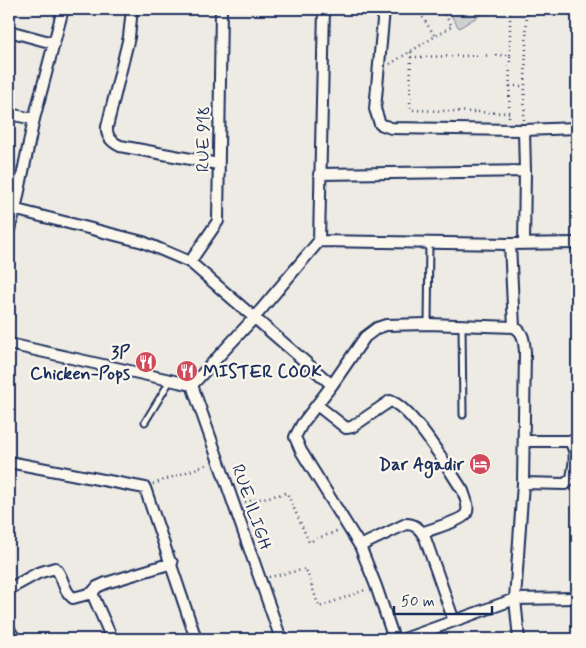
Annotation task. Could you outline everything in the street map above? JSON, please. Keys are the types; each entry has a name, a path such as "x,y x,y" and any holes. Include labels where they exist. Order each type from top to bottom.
{"street":[{"path":"9,230 12,209 63,9"},
{"path":"132,9 129,37 107,127 108,136 115,144 120,146 218,164"},
{"name":"RUE 918","path":"190,262 218,221 221,9"},
{"path":"9,344 192,385 254,318 319,241 324,9"},
{"path":"384,9 375,108 380,124 391,128 509,130 577,128"},
{"path":"9,31 53,43"},
{"path":"9,114 34,120"},
{"path":"524,130 524,244"},
{"path":"319,174 525,171"},
{"path":"12,209 143,242 190,262 332,385"},
{"path":"319,241 510,244 577,243"},
{"path":"510,244 514,327"},
{"path":"394,639 360,546 301,451 295,437 296,432 371,331 386,325 428,324 514,327 523,336 525,352 524,483 515,599 519,639"},
{"name":"RUE ILIGH","path":"192,385 281,639"},
{"path":"317,404 346,428 352,427 390,401 396,403 412,417 463,491 467,504 467,512 461,518 422,533"},
{"path":"524,441 569,441 573,447 576,464 572,478 565,484 524,483"},
{"path":"9,462 145,488 172,563 196,639"},
{"path":"360,546 406,524 412,524 422,533 454,621"},
{"path":"9,589 38,573 54,568 60,575 67,594 73,598 92,593 97,587 106,583 172,563"},
{"path":"92,593 112,639"},
{"path":"404,639 515,599 577,598"},
{"path":"9,629 15,639"}],"lane":[{"path":"428,243 428,324"},
{"path":"462,325 463,415"},
{"path":"145,422 170,380"}],"path":[{"path":"417,9 435,36"},
{"path":"378,72 452,26 441,9"},
{"path":"509,130 510,9"},
{"path":"524,130 526,9"},
{"path":"411,52 410,108 412,110 510,113"},
{"path":"411,57 510,55"},
{"path":"510,86 525,86"},
{"path":"145,488 159,481 218,461"},
{"path":"234,505 288,493 309,542 349,526"},
{"path":"260,579 306,570 319,607 376,586"}],"shaded area":[{"path":"447,9 490,9 459,28"}],"place":[{"name":"3P Chicken-Pops","path":"146,362"},
{"name":"MISTER COOK","path":"187,371"},
{"name":"Dar Agadir","path":"480,464"}]}
